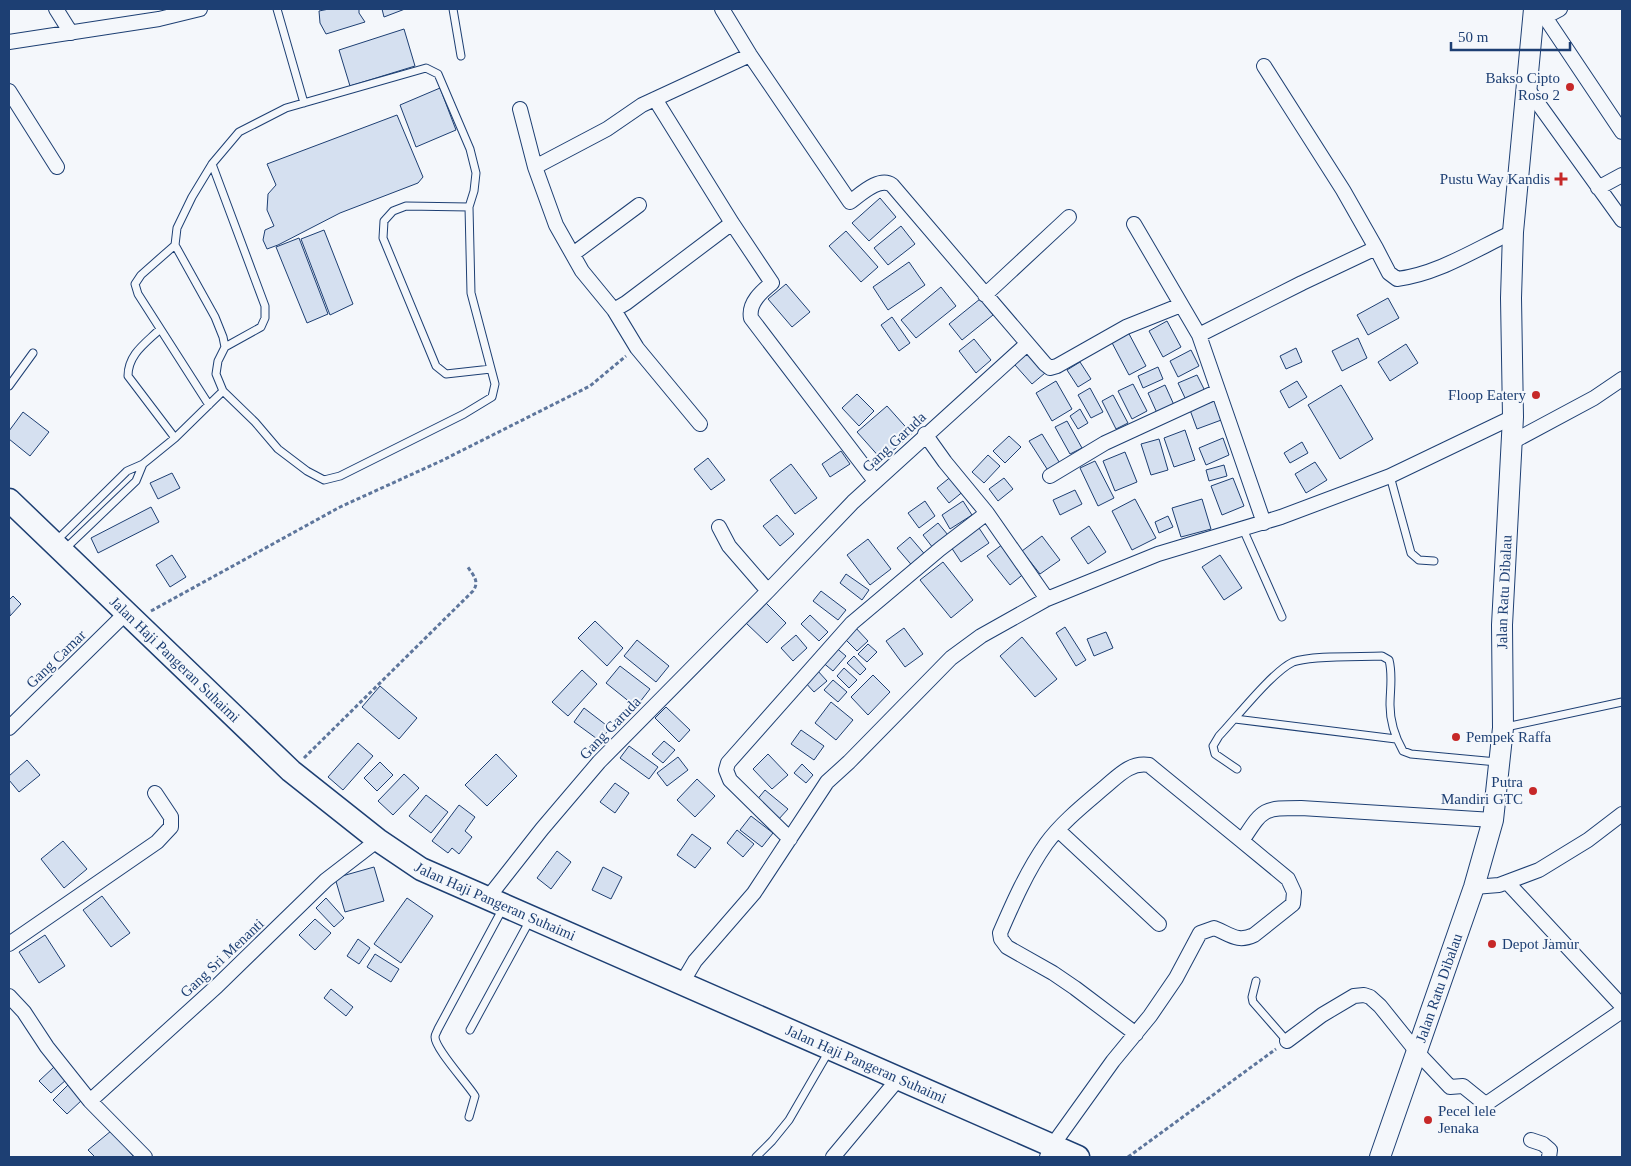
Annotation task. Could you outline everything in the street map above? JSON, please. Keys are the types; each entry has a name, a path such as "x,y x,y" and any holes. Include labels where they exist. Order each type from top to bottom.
{"main road":[{"name":"Jalan Ratu Dibalau","path":"1380,1157 1474,887 1493,820 1503,728 1502,625 1513,417 1511,298 1513,232 1527,88 1537,14"},
{"name":"Jalan Haji Pangeran Suhaimi","path":"9,500 291,771 378,840 421,869 899,1078 1049,1152 1078,1157"}],"street":[{"path":"56,9 72,33"},
{"path":"9,42 72,33 156,14 200,9"},
{"path":"722,9 750,55 850,202 881,183 888,182 892,185 1027,344 1050,368 1057,366 1126,327 1181,305"},
{"path":"1560,9 1537,14 1622,132"},
{"path":"536,167 607,129 642,105 750,55"},
{"path":"1264,66 1343,190 1389,273 1397,279 1412,277 1454,261 1513,232"},
{"path":"1527,88 1622,220"},
{"path":"9,91 57,167"},
{"path":"654,99 772,283 761,292 754,303 750,311 751,318 875,481"},
{"path":"520,109 536,167 556,226 582,270 614,310 637,348 700,424"},
{"path":"1598,188 1622,175"},
{"path":"573,254 640,205"},
{"path":"985,294 1069,216"},
{"path":"614,310 732,223"},
{"path":"1134,224 1199,335 1264,523"},
{"path":"1199,335 1376,248"},
{"name":"Gang Garuda","path":"496,902 542,829 599,762 875,481 1027,344"},
{"path":"1512,442 1594,398 1622,379"},
{"path":"1050,476 1105,443 1218,392"},
{"path":"682,983 695,961 754,893 827,782 951,658 981,636 1047,599 1158,554 1264,523 1390,476 1513,417"},
{"path":"926,434 945,462 987,513 1047,599"},
{"path":"790,839 730,780 726,770 728,763 852,623 940,549 987,513"},
{"path":"719,527 729,546 768,591"},
{"name":"Gang Camar","path":"9,728 130,617"},
{"path":"1049,1152 1113,1061 1136,1034 1150,1016 1176,978 1200,933 1214,928 1240,940 1247,938 1254,935 1293,904 1294,892 1288,879 1149,765 1143,764 1126,770 1058,830 1046,845 1000,932 1001,939 1007,948 1068,983 1136,1034"},
{"path":"9,944 157,842 171,826 171,817 155,794"},
{"path":"1242,841 1257,819 1264,812 1275,808 1493,820"},
{"path":"1474,887 1499,885 1539,870 1588,840 1622,814"},
{"path":"1058,830 1159,924"},
{"name":"Gang Sri Menanti","path":"90,1101 217,986 326,880 378,840"},
{"path":"1507,882 1622,1006"},
{"path":"1287,1041 1322,1015 1354,996 1364,995 1375,1002 1392,1019 1417,1052 1450,1087 1463,1086 1484,1102 1489,1102 1622,1010"},
{"path":"10,998 24,1012 47,1047 90,1101 145,1157"},
{"path":"833,1157 899,1078"},
{"path":"1531,1140 1544,1144 1550,1150 1549,1157"}],"lane":[{"path":"277,9 304,103"},
{"path":"453,9 461,56"},
{"path":"212,164 264,306 265,318 261,327 225,348 218,360 216,374 223,391 249,416 278,449 307,471 324,480 340,476 464,414 492,397 495,384 471,293 469,207 474,191 476,173 470,149 438,74 426,68 286,108 239,132 212,164 192,197 177,228 174,246 215,317 225,348"},
{"path":"469,207 406,206 393,211 384,221 383,238 436,366 446,374 491,369"},
{"path":"174,246 140,275 135,284 138,294 209,405"},
{"path":"160,329 132,356 128,367 128,376 175,438"},
{"path":"9,386 32,353"},
{"path":"58,548 127,471 143,464 175,438 223,391"},
{"path":"58,548 136,481 143,464"},
{"path":"1390,476 1411,553 1419,560 1434,561"},
{"path":"1243,529 1282,617"},
{"path":"1237,769 1215,754 1213,746 1276,675 1293,662 1308,659 1382,656 1389,660 1391,668 1390,707 1396,739 1403,751 1411,754 1499,763"},
{"path":"1503,728 1622,702"},
{"path":"1235,719 1396,739"},
{"path":"469,1117 475,1096 442,1052 435,1037 496,902"},
{"path":"470,1030 531,918"},
{"path":"1256,981 1252,998 1253,1002 1287,1041"},
{"path":"756,1157 789,1120 830,1048"}],"path":[{"path":"130,617 340,506 441,461 590,386 637,348"},
{"path":"291,771 473,592 477,581 467,566"},
{"path":"1128,1157 1287,1041"}],"building":[{"path":"359,9 359,13 365,22 326,34 320,23 319,11"},
{"path":"382,9 405,9 384,17"},
{"path":"404,29 415,66 350,86 339,50"},
{"path":"440,88 456,130 416,147 400,105"},
{"path":"397,115 423,177 418,183 340,213 267,249 263,240 265,230 274,226 267,210 268,194 276,185 267,164"},
{"path":"880,198 896,217 869,241 852,223"},
{"path":"901,226 915,244 888,265 874,248"},
{"path":"324,230 353,304 330,315 301,239"},
{"path":"846,231 878,267 861,282 829,246"},
{"path":"299,238 328,314 307,323 276,247"},
{"path":"909,262 925,285 888,310 873,287"},
{"path":"786,284 810,312 792,327 768,299"},
{"path":"941,287 956,306 916,338 901,320"},
{"path":"1388,298 1399,318 1368,335 1357,315"},
{"path":"980,299 993,315 962,340 949,324"},
{"path":"892,317 910,343 899,351 881,325"},
{"path":"1167,321 1181,347 1163,357 1149,331"},
{"path":"1127,330 1146,366 1129,375 1110,339"},
{"path":"1358,338 1367,358 1342,371 1332,351"},
{"path":"974,339 991,360 976,373 959,351"},
{"path":"1406,344 1418,363 1390,381 1378,362"},
{"path":"1296,348 1302,362 1286,369 1280,356"},
{"path":"1191,350 1199,366 1178,377 1170,361"},
{"path":"1027,353 1045,373 1032,384 1015,365"},
{"path":"1080,362 1091,379 1078,387 1067,370"},
{"path":"1158,367 1163,379 1143,388 1138,376"},
{"path":"1197,375 1205,391 1186,400 1178,383"},
{"path":"1056,381 1072,409 1052,421 1036,393"},
{"path":"1297,381 1307,397 1289,408 1280,391"},
{"path":"1133,384 1147,411 1132,419 1118,391"},
{"path":"1165,385 1174,405 1157,413 1148,393"},
{"path":"1341,385 1373,439 1340,459 1308,405"},
{"path":"1090,388 1103,412 1091,418 1078,395"},
{"path":"857,394 874,411 859,426 842,408"},
{"path":"1113,395 1128,423 1116,429 1102,401"},
{"path":"1217,400 1224,419 1197,429 1190,410"},
{"path":"887,406 912,434 882,460 857,432"},
{"path":"1080,409 1088,423 1078,429 1070,416"},
{"path":"23,412 49,432 30,456 9,439 9,431"},
{"path":"1067,421 1082,448 1070,454 1055,427"},
{"path":"1185,430 1195,460 1174,467 1164,438"},
{"path":"1042,434 1061,465 1049,472 1029,441"},
{"path":"1009,436 1021,447 1005,463 993,451"},
{"path":"1223,438 1229,455 1206,465 1199,448"},
{"path":"1159,439 1168,470 1151,475 1141,444"},
{"path":"1302,442 1308,453 1290,463 1284,453"},
{"path":"841,451 850,464 830,477 822,464"},
{"path":"1125,452 1137,482 1115,491 1103,461"},
{"path":"988,455 1000,466 984,483 972,472"},
{"path":"708,458 725,480 711,490 694,469"},
{"path":"1095,461 1114,498 1098,506 1080,468"},
{"path":"1315,462 1327,480 1306,493 1295,474"},
{"path":"791,464 817,498 795,514 770,480"},
{"path":"1224,465 1227,476 1209,481 1206,470"},
{"path":"172,473 180,488 158,499 150,483"},
{"path":"953,475 965,490 949,503 937,488"},
{"path":"1004,478 1013,489 998,501 989,489"},
{"path":"1233,478 1244,506 1222,515 1211,486"},
{"path":"1075,490 1082,504 1060,515 1053,500"},
{"path":"1135,499 1156,538 1132,550 1112,511"},
{"path":"1202,499 1211,529 1181,537 1172,508"},
{"path":"925,501 935,516 919,528 908,513"},
{"path":"963,501 972,515 950,529 942,515"},
{"path":"151,507 159,522 98,553 91,538"},
{"path":"777,515 794,534 780,546 763,526"},
{"path":"1168,516 1173,527 1159,533 1155,522"},
{"path":"938,523 948,535 933,548 923,535"},
{"path":"977,525 989,543 961,562 949,544"},
{"path":"1089,526 1106,552 1088,564 1071,538"},
{"path":"1042,536 1060,560 1040,574 1022,551"},
{"path":"910,537 928,558 915,569 897,548"},
{"path":"868,539 891,569 870,585 847,555"},
{"path":"1003,544 1026,572 1010,585 987,556"},
{"path":"172,555 186,577 170,587 156,565"},
{"path":"1220,555 1242,588 1224,600 1202,567"},
{"path":"943,562 973,600 951,618 920,580"},
{"path":"846,574 869,590 862,600 840,583"},
{"path":"821,591 846,610 838,620 813,601"},
{"path":"13,596 21,604 10,616 9,600"},
{"path":"766,603 786,623 767,643 746,623"},
{"path":"810,615 828,632 819,641 801,624"},
{"path":"595,621 623,648 607,666 578,638"},
{"path":"854,626 868,641 857,651 843,637"},
{"path":"1065,627 1086,660 1076,666 1056,633"},
{"path":"904,628 923,654 905,667 886,641"},
{"path":"1106,632 1113,648 1094,656 1087,639"},
{"path":"796,635 807,648 793,661 781,648"},
{"path":"1022,637 1057,679 1035,697 1000,656"},
{"path":"637,640 669,666 656,682 624,656"},
{"path":"868,644 877,652 867,662 858,654"},
{"path":"834,646 846,656 833,671 821,661"},
{"path":"854,656 866,669 860,675 847,663"},
{"path":"620,666 650,689 636,707 606,683"},
{"path":"844,668 857,680 849,688 837,676"},
{"path":"582,670 597,684 568,716 552,702"},
{"path":"817,670 827,681 814,692 804,681"},
{"path":"873,675 890,692 868,715 851,697"},
{"path":"833,680 847,692 838,702 824,690"},
{"path":"380,686 417,718 399,739 362,707"},
{"path":"831,702 853,720 836,740 815,723"},
{"path":"666,707 690,730 679,742 655,718"},
{"path":"584,708 610,728 600,741 574,722"},
{"path":"801,730 824,746 814,760 791,744"},
{"path":"664,741 675,750 663,763 652,754"},
{"path":"358,743 373,756 343,790 328,777"},
{"path":"629,746 658,767 649,779 620,758"},
{"path":"496,754 517,776 487,806 465,785"},
{"path":"768,754 788,775 772,789 753,769"},
{"path":"678,757 688,770 667,786 657,773"},
{"path":"27,760 40,775 19,792 9,780 9,776"},
{"path":"380,762 393,775 377,791 364,778"},
{"path":"802,764 813,775 806,783 794,773"},
{"path":"404,774 419,788 393,815 378,801"},
{"path":"697,779 715,796 695,817 677,800"},
{"path":"615,783 629,793 615,813 600,802"},
{"path":"765,790 788,809 778,820 756,801"},
{"path":"426,795 448,812 431,833 409,816"},
{"path":"459,805 475,817 465,831 472,837 459,854 452,848 448,853 432,841"},
{"path":"751,816 773,833 762,847 740,830"},
{"path":"737,830 754,844 743,857 727,843"},
{"path":"692,834 711,848 695,868 677,855"},
{"path":"63,841 87,869 64,888 41,859"},
{"path":"557,851 571,862 551,889 537,878"},
{"path":"374,867 384,901 345,912 335,878"},
{"path":"603,867 622,877 611,899 592,890"},
{"path":"102,896 130,933 111,947 83,910"},
{"path":"326,898 344,918 334,927 316,908"},
{"path":"407,898 433,916 401,963 374,944"},
{"path":"315,919 331,933 315,950 299,935"},
{"path":"45,935 65,966 39,983 19,952"},
{"path":"358,939 370,948 359,964 347,956"},
{"path":"375,954 399,969 391,982 367,967"},
{"path":"331,989 353,1007 346,1016 324,998"},
{"path":"54,1067 66,1080 51,1093 39,1081"},
{"path":"68,1085 82,1100 67,1114 53,1100"},
{"path":"111,1131 134,1157 95,1157 88,1150"}],"place":[{"name":"Bakso Cipto Roso 2","path":"1570,87"},
{"name":"Pustu Way Kandis","path":"1561,179"},
{"name":"Floop Eatery","path":"1536,395"},
{"name":"Pempek Raffa","path":"1456,737"},
{"name":"Putra Mandiri GTC","path":"1533,791"},
{"name":"Depot Jamur","path":"1492,944"},
{"name":"Pecel lele Jenaka","path":"1428,1120"}]}
